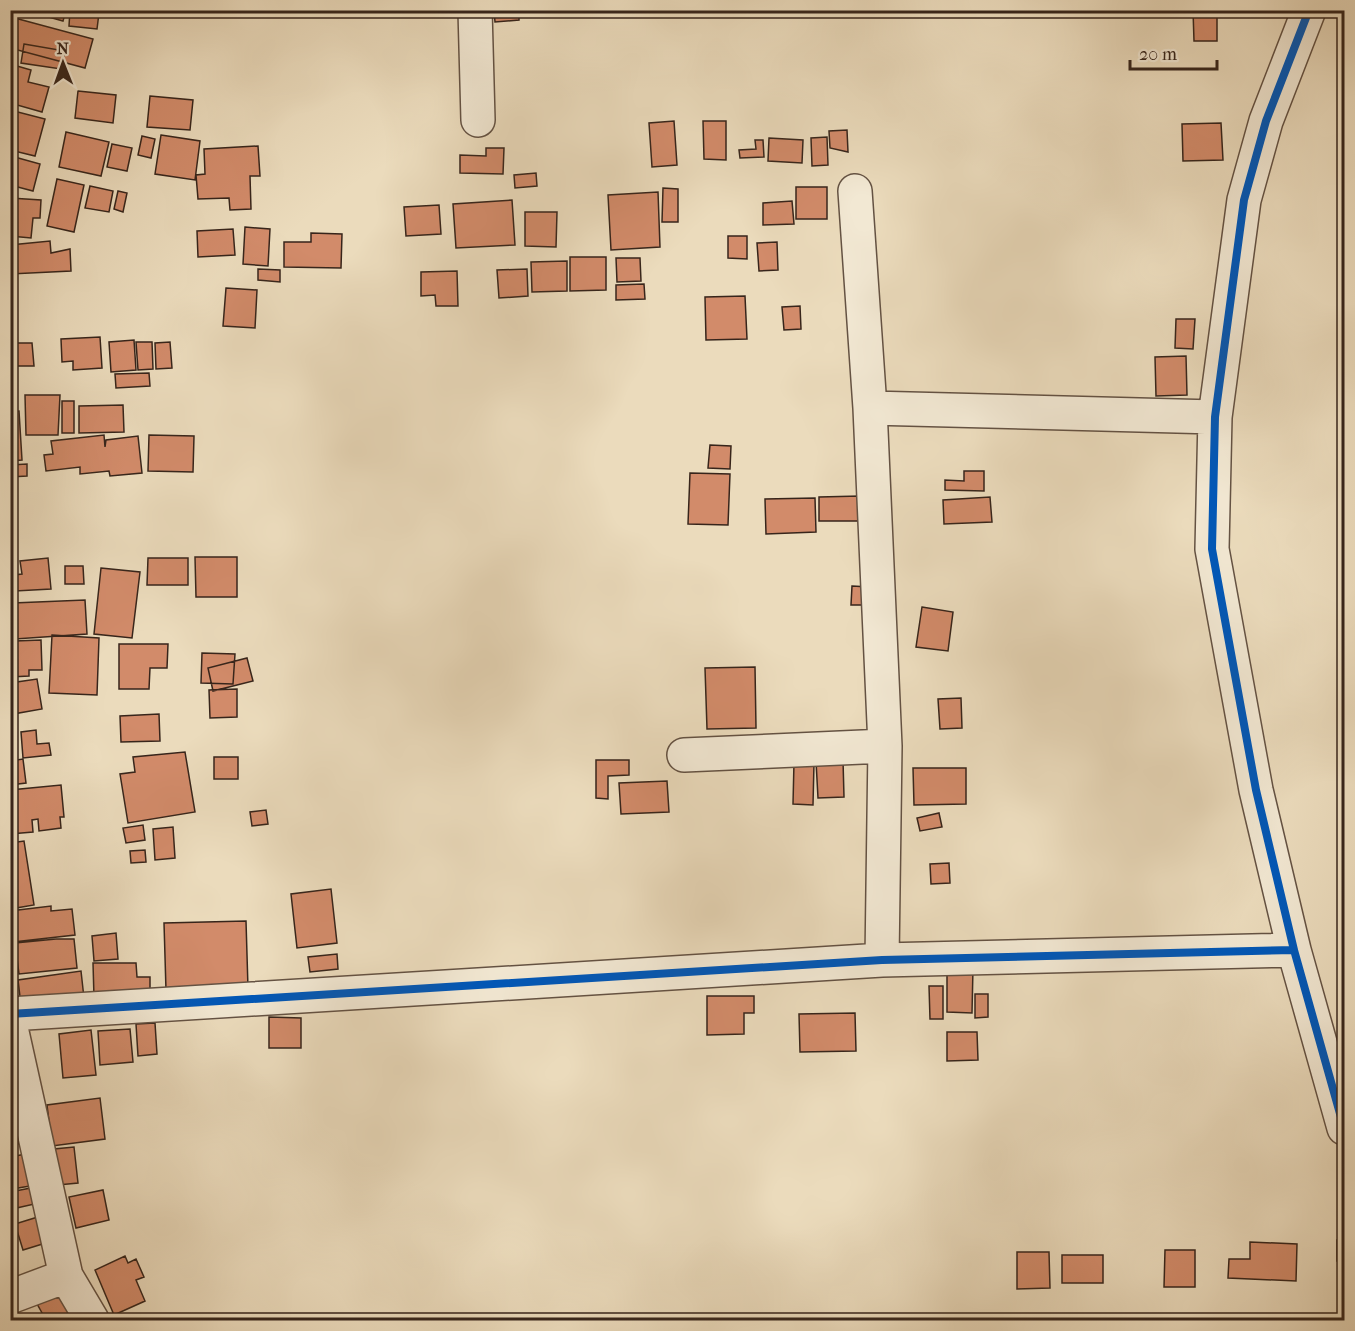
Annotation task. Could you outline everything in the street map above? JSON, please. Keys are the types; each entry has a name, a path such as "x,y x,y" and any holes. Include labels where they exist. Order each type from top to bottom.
{"street":[{"path":"475,10 478,120"},
{"path":"1309,10 1266,121 1244,200 1215,417 1212,549 1256,790 1294,950 1344,1128"},
{"path":"855,191 870,408 885,746 882,960"},
{"path":"870,408 1215,417"},
{"path":"684,755 885,746"},
{"path":"10,1014 882,960 1294,950"},
{"path":"10,1023 66,1276 92,1320"},
{"path":"10,1297 66,1276"}],"building":[{"path":"24,10 66,10 63,21"},
{"path":"70,10 99,13 97,29 69,26"},
{"path":"494,10 519,10 519,20 495,22"},
{"path":"1193,10 1217,10 1217,41 1194,41"},
{"path":"11,17 93,39 85,68 10,48"},
{"path":"24,44 65,51 61,69 21,63"},
{"path":"10,64 31,70 28,82 49,87 42,112 10,103"},
{"path":"78,91 116,95 113,123 75,118"},
{"path":"150,96 193,100 190,130 147,127"},
{"path":"10,110 45,119 35,156 10,150"},
{"path":"674,121 677,165 652,167 649,123"},
{"path":"703,121 726,121 726,160 704,159"},
{"path":"1221,123 1223,160 1183,161 1182,124"},
{"path":"847,130 848,152 830,148 829,131"},
{"path":"66,132 109,142 101,176 59,167"},
{"path":"161,135 200,141 195,180 155,174"},
{"path":"142,136 155,139 151,158 138,155"},
{"path":"827,137 828,165 812,166 811,138"},
{"path":"769,138 803,140 802,163 768,161"},
{"path":"755,140 763,140 764,157 740,158 739,150 756,149"},
{"path":"112,144 132,148 127,171 107,167"},
{"path":"258,146 260,176 250,176 251,209 230,210 229,198 198,199 196,175 205,174 204,149"},
{"path":"486,148 504,148 503,174 460,173 460,155 486,156"},
{"path":"11,156 40,164 33,191 10,185"},
{"path":"536,173 537,186 515,188 514,175"},
{"path":"57,179 84,185 74,232 47,226"},
{"path":"90,186 113,191 109,212 85,208"},
{"path":"796,187 827,187 827,219 796,219"},
{"path":"663,188 678,189 678,222 662,222"},
{"path":"118,191 127,193 123,212 114,209"},
{"path":"658,192 660,247 611,250 608,195"},
{"path":"10,198 41,200 40,218 33,218 31,238 10,236"},
{"path":"512,200 515,245 456,248 453,204"},
{"path":"792,201 794,224 763,225 763,203"},
{"path":"439,205 441,234 406,236 404,207"},
{"path":"525,212 557,212 556,247 525,246"},
{"path":"245,227 270,229 268,266 243,264"},
{"path":"233,229 235,255 198,257 197,231"},
{"path":"311,233 342,234 341,268 284,267 284,242 311,242"},
{"path":"728,236 747,236 747,259 728,258"},
{"path":"50,241 51,253 70,249 71,271 10,274 10,245"},
{"path":"777,242 778,270 759,271 757,243"},
{"path":"570,257 606,257 606,290 570,291"},
{"path":"616,258 640,258 641,281 617,282"},
{"path":"567,261 567,291 532,292 531,262"},
{"path":"258,269 280,270 280,282 258,280"},
{"path":"527,269 528,296 499,298 497,270"},
{"path":"457,271 458,306 436,306 435,295 421,296 421,272"},
{"path":"644,284 645,299 616,300 616,285"},
{"path":"226,288 257,290 255,328 223,326"},
{"path":"745,296 747,339 706,340 705,297"},
{"path":"800,306 801,329 784,330 782,307"},
{"path":"1176,319 1195,319 1193,349 1175,348"},
{"path":"100,337 102,368 73,370 73,361 62,362 61,339"},
{"path":"134,340 136,370 111,372 109,342"},
{"path":"136,342 152,342 153,369 138,370"},
{"path":"170,342 172,368 156,369 155,343"},
{"path":"10,343 32,343 34,366 15,366 16,382 10,382"},
{"path":"1186,356 1187,395 1156,396 1155,357"},
{"path":"149,373 150,386 116,388 115,374"},
{"path":"25,395 60,395 58,435 26,435"},
{"path":"62,401 74,401 74,433 62,433"},
{"path":"123,405 124,432 79,433 79,406"},
{"path":"19,411 22,460 10,461 10,412"},
{"path":"104,435 105,447 106,440 138,436 142,473 110,476 109,471 80,474 80,467 46,471 44,455 53,454 51,441"},
{"path":"149,435 194,436 193,472 148,471"},
{"path":"710,445 731,446 730,469 708,468"},
{"path":"27,464 27,476 10,477 10,465"},
{"path":"964,471 984,471 984,491 945,490 945,480 964,481"},
{"path":"690,473 730,474 728,525 688,524"},
{"path":"860,496 860,521 819,521 819,497"},
{"path":"990,497 992,522 944,524 943,500"},
{"path":"815,498 816,532 766,534 765,499"},
{"path":"195,557 237,557 237,597 196,597"},
{"path":"48,558 51,589 15,591 14,575 22,574 20,561"},
{"path":"148,558 188,558 188,585 147,585"},
{"path":"65,566 83,566 84,584 65,584"},
{"path":"101,568 140,572 132,638 94,634"},
{"path":"852,586 869,587 868,605 851,605"},
{"path":"85,600 87,634 15,639 13,603"},
{"path":"922,607 953,612 948,651 916,647"},
{"path":"52,635 99,638 97,695 49,693"},
{"path":"41,640 42,670 29,670 29,676 10,677 10,651 15,650 15,641"},
{"path":"119,644 168,644 167,668 150,668 149,689 119,689"},
{"path":"202,653 235,654 233,684 201,683"},
{"path":"247,658 253,681 213,691 208,668"},
{"path":"755,667 756,728 707,729 705,668"},
{"path":"37,679 42,709 13,714 10,683"},
{"path":"237,689 237,717 210,718 209,690"},
{"path":"961,698 962,728 940,729 938,699"},
{"path":"159,714 160,741 121,742 120,716"},
{"path":"36,730 37,744 49,743 51,755 23,758 21,732"},
{"path":"185,752 195,812 128,823 120,774 135,772 133,757"},
{"path":"214,757 238,757 238,779 214,779"},
{"path":"23,759 26,783 10,785 10,761"},
{"path":"596,760 629,760 629,775 608,776 608,799 596,798"},
{"path":"843,760 844,797 818,798 816,761"},
{"path":"794,762 814,763 813,805 793,804"},
{"path":"913,768 966,768 966,804 914,805"},
{"path":"667,781 669,812 621,814 619,783"},
{"path":"61,785 64,817 60,817 61,828 39,831 38,819 32,820 33,832 10,834 10,790"},
{"path":"266,810 268,824 252,826 250,812"},
{"path":"939,813 942,827 920,831 917,818"},
{"path":"143,825 145,840 126,843 123,828"},
{"path":"173,827 175,858 155,860 153,829"},
{"path":"24,841 34,905 10,909 10,843"},
{"path":"145,850 146,862 131,863 130,851"},
{"path":"949,863 950,883 931,884 930,864"},
{"path":"331,889 337,943 297,948 291,894"},
{"path":"51,906 51,911 72,909 75,935 13,942 10,911"},
{"path":"246,921 248,988 166,990 164,923"},
{"path":"116,933 118,959 94,961 92,936"},
{"path":"74,939 77,968 19,974 15,943"},
{"path":"337,954 338,969 310,972 308,957"},
{"path":"93,963 136,963 137,977 150,977 150,996 94,997"},
{"path":"947,968 973,968 972,1013 947,1012"},
{"path":"81,971 84,998 21,1005 18,980"},
{"path":"929,986 943,986 943,1019 930,1019"},
{"path":"975,994 988,994 988,1017 975,1018"},
{"path":"707,996 754,996 754,1013 744,1013 744,1034 707,1035"},
{"path":"855,1013 856,1051 800,1052 799,1014"},
{"path":"269,1017 301,1018 301,1048 269,1048"},
{"path":"155,1023 157,1054 138,1056 136,1024"},
{"path":"130,1029 133,1062 100,1065 98,1031"},
{"path":"91,1030 96,1075 63,1078 59,1034"},
{"path":"947,1032 977,1032 978,1060 947,1061"},
{"path":"100,1098 105,1139 52,1146 47,1105"},
{"path":"10,1100 25,1143 10,1145"},
{"path":"74,1147 78,1183 58,1185 54,1149"},
{"path":"31,1153 36,1185 12,1189 10,1157"},
{"path":"36,1187 39,1203 12,1209 10,1192"},
{"path":"103,1190 109,1220 76,1228 69,1197"},
{"path":"41,1216 49,1242 23,1250 15,1224"},
{"path":"1337,1240 1344,1240 1344,1261 1337,1261"},
{"path":"1250,1242 1297,1244 1296,1281 1228,1278 1229,1259 1250,1259"},
{"path":"1165,1250 1195,1250 1195,1287 1164,1287"},
{"path":"1017,1252 1049,1252 1050,1288 1017,1289"},
{"path":"1062,1255 1103,1255 1103,1283 1062,1283"},
{"path":"125,1256 128,1263 136,1259 144,1277 136,1280 145,1301 114,1315 95,1270"},
{"path":"60,1289 78,1320 46,1320 36,1302"}],"cycle path":[{"path":"1294,950 1256,790 1212,549 1215,417 1244,200 1266,121 1309,10"},
{"path":"10,1014 882,960 1294,950 1344,1128"}]}
